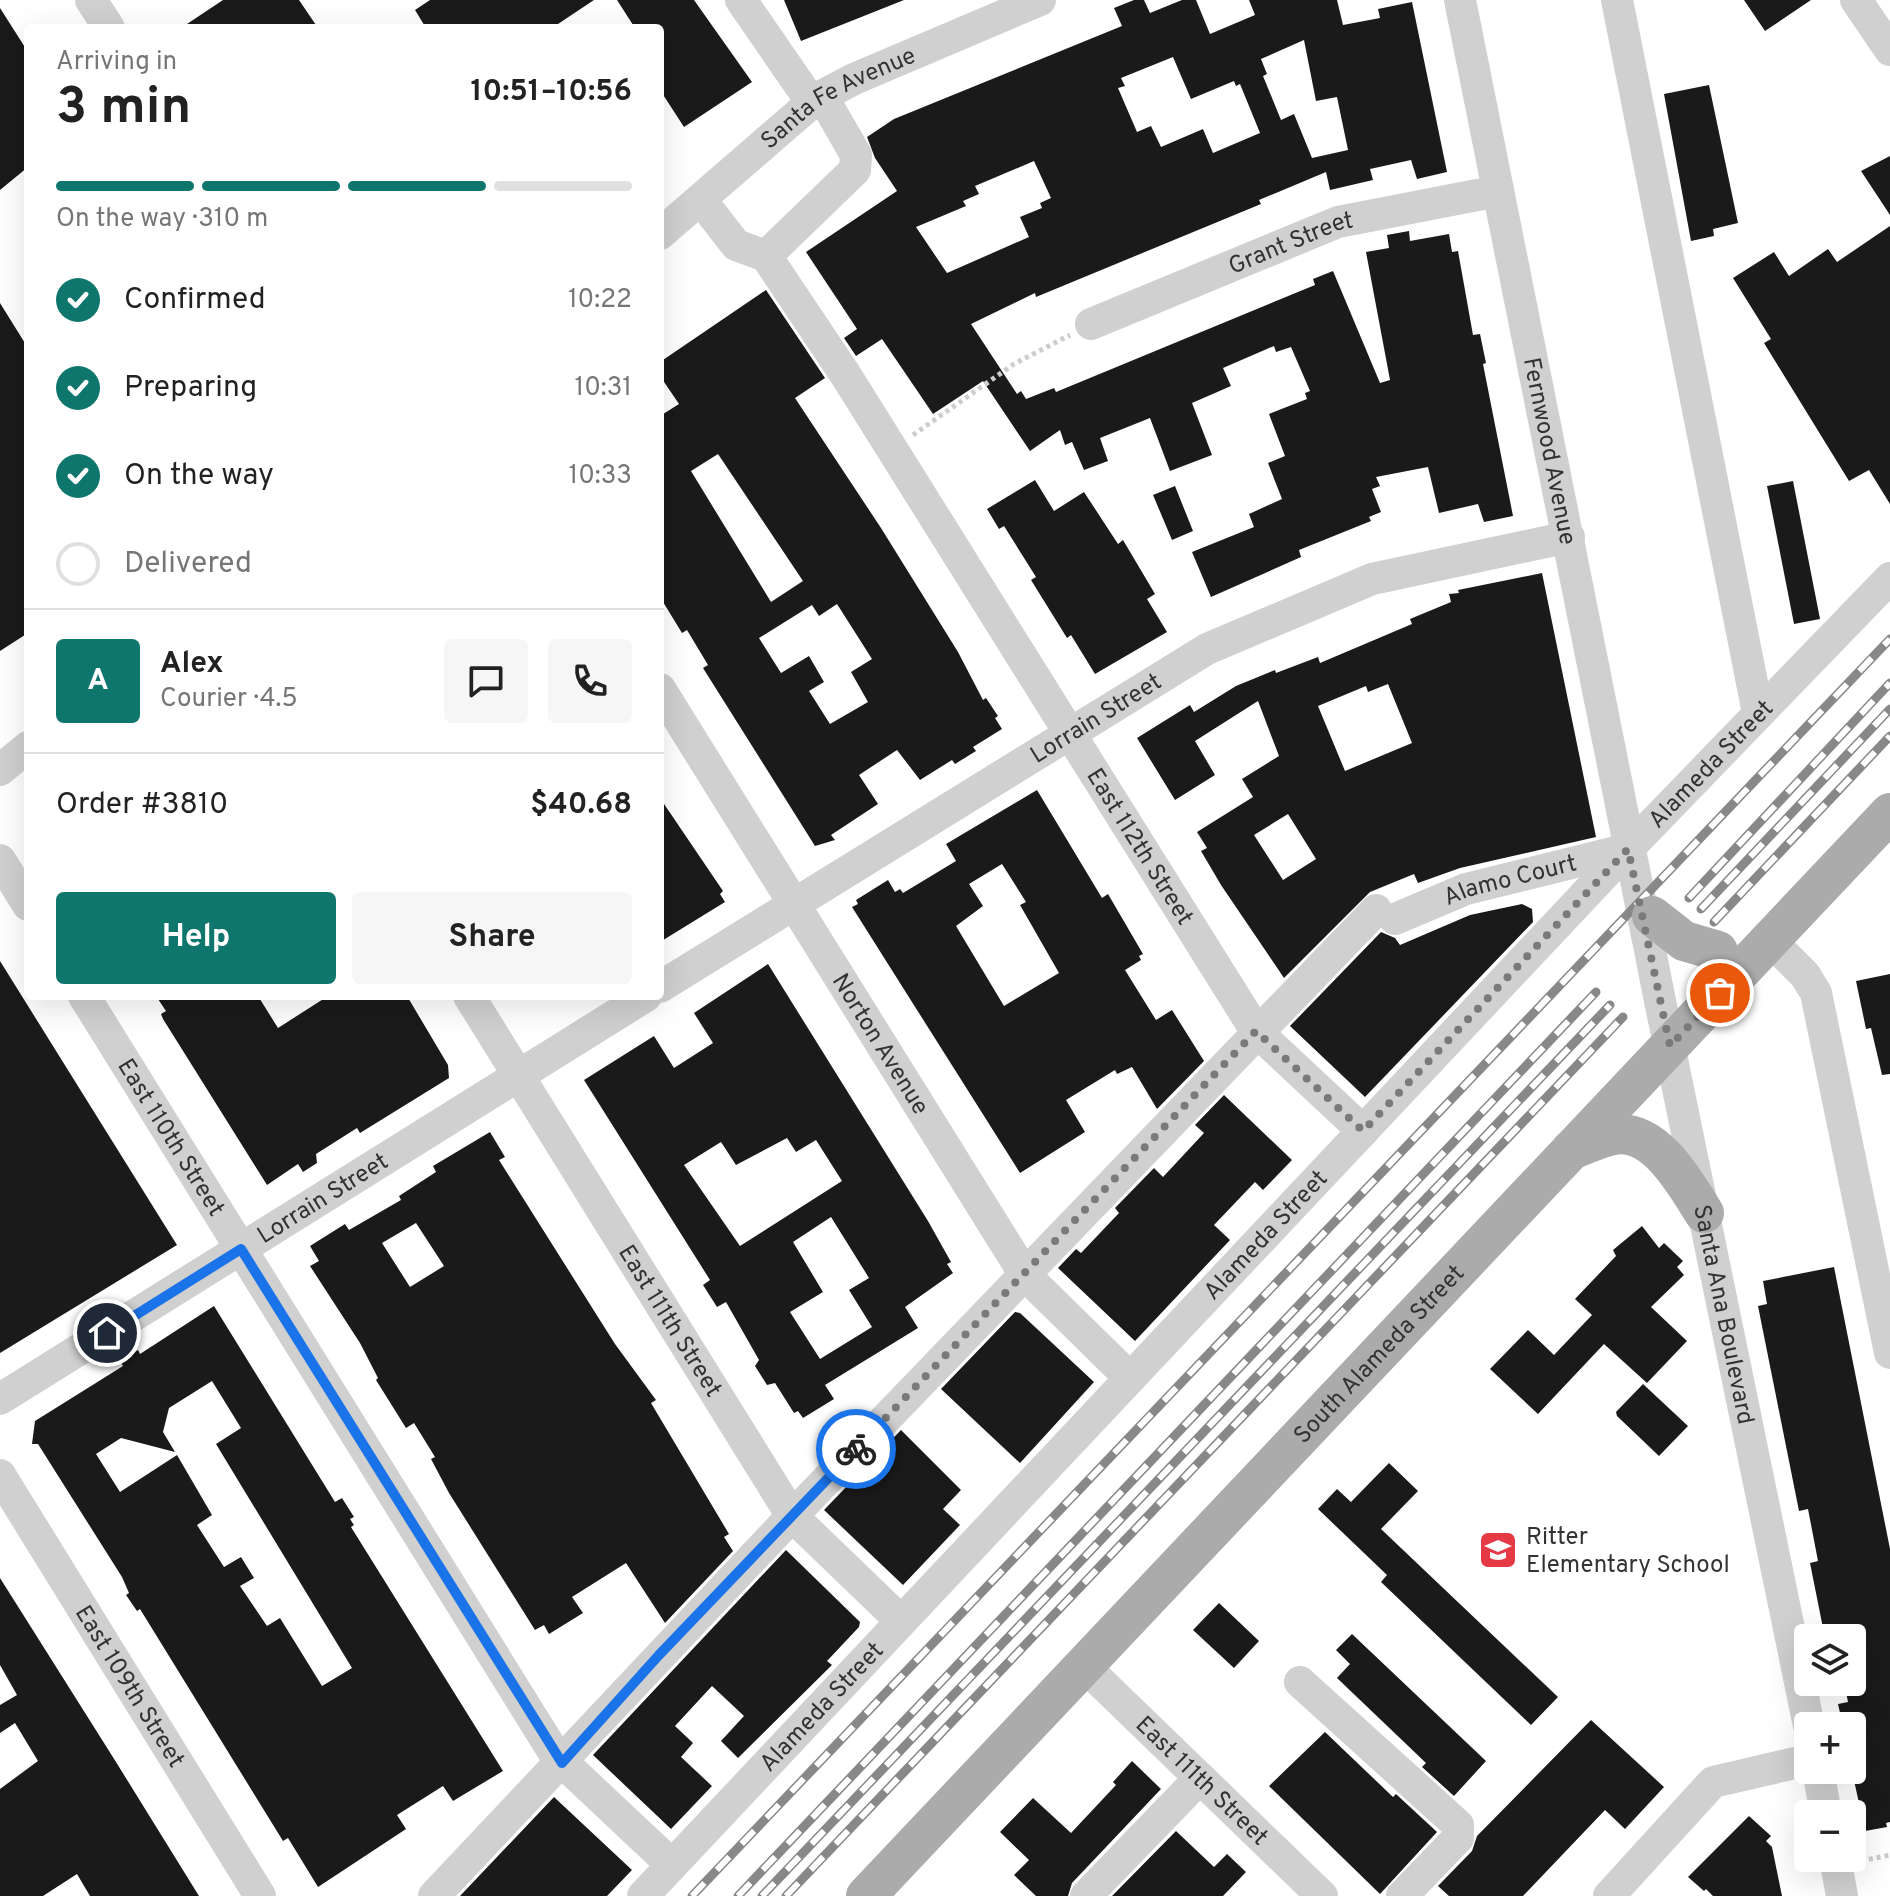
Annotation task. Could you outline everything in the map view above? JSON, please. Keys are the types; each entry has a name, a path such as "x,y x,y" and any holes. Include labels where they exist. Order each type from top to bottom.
{"main road":[{"name":"South Alameda Street","path":"866,1896 1890,813"},
{"path":"1646,917 1684,941 1718,951 1771,941"},
{"path":"1571,1150 1615,1134 1635,1136 1657,1150 1679,1173 1704,1213"}],"street":[{"path":"91,0 106,24"},
{"path":"701,200 736,245 766,256 852,175 856,155 741,0"},
{"name":"Santa Fe Avenue","path":"664,231 817,100 854,79 1040,0"},
{"name":"Fernwood Avenue","path":"1460,0 1569,537 1628,849 1646,917"},
{"path":"1617,0 1758,713"},
{"path":"1856,0 1890,50"},
{"name":"Grant Street","path":"1091,324 1338,222 1498,191"},
{"name":"East 112th Street","path":"766,256 845,374 1256,1031 1363,1131"},
{"name":"Lorrain Street","path":"664,985 1207,649 1372,579 1569,537"},
{"name":"Alameda Street","path":"643,1896 1628,849 1890,578"},
{"name":"Norton Avenue","path":"664,695 1025,1275 1130,1378"},
{"path":"0,770 24,750"},
{"name":"Alamo Court","path":"1256,1031 1385,915 1466,889 1628,849"},
{"path":"0,860 24,899"},
{"name":"Santa Ana Boulevard","path":"1646,917 1660,1001 1806,1712"},
{"path":"1771,941 1805,975 1816,993 1890,1353"},
{"name":"East 110th Street","path":"86,1000 562,1763 672,1865"},
{"name":"East 111th Street","path":"472,1000 792,1516 901,1621"},
{"name":"Lorrain Street","path":"0,1399 640,1000"},
{"path":"434,1896 1256,1031"},
{"name":"East 109th Street","path":"0,1475 260,1896"},
{"name":"East 111th Street","path":"1083,1665 1322,1896"},
{"path":"1300,1682 1458,1825 1458,1838 1402,1896"},
{"path":"1609,1896 1713,1782 1794,1763"},
{"path":"1086,1896 1200,1778"},
{"path":"1842,1896 1844,1872"}],"path":[{"path":"892,449 1014,364 1091,324"},
{"path":"1866,1858 1890,1855"}],"building":[{"path":"223,0 299,0 315,24 187,24"},
{"path":"430,0 594,0 558,24 424,24 415,10"},
{"path":"617,0 694,0 752,82 684,127 664,96 664,24 632,24"},
{"path":"784,0 904,0 801,41"},
{"path":"1134,0 1144,0 1150,13 1182,0 1196,0 1210,34 1255,15 1249,0 1337,0 1343,25 1380,18 1378,9 1412,2 1447,172 1417,179 1411,160 1370,169 1373,180 1330,190 1326,172 1259,200 1261,204 1036,297 1035,293 971,324 1017,394 1021,391 1026,399 1054,388 1056,392 1315,285 1313,279 1333,271 1380,383 1390,380 1366,252 1389,248 1387,235 1409,231 1410,241 1449,234 1452,252 1458,251 1473,335 1480,334 1486,363 1483,364 1513,516 1484,522 1478,504 1439,513 1428,467 1376,477 1380,486 1372,489 1381,512 1369,517 1371,521 1299,550 1301,557 1211,597 1192,552 1254,527 1249,514 1282,499 1268,463 1285,456 1269,414 1307,399 1305,393 1310,391 1291,347 1276,352 1274,346 1223,368 1231,386 1192,403 1212,455 1170,471 1150,418 1100,438 1108,461 1084,470 1072,442 1065,445 1060,430 1030,451 983,381 933,414 882,339 856,356 844,338 857,329 806,252 897,191 875,158 867,137 894,119 1122,26 1114,8","holes":["1304,40 1316,101 1337,97 1348,150 1312,158 1294,114 1281,120 1263,76 1267,74 1261,59","1173,57 1191,99 1234,81 1236,86 1240,84 1260,133 1213,153 1203,129 1161,147 1151,126 1137,132 1118,88 1125,86 1121,78","1034,161 1051,198 1040,203 1042,208 1020,217 1029,237 947,273 916,227 966,206 963,201 979,194 975,186"]},
{"path":"1744,0 1811,0 1765,31"},
{"path":"0,8 24,46 24,170 0,190"},
{"path":"1709,85 1738,223 1713,229 1714,236 1691,241 1664,94"},
{"path":"1890,156 1890,215 1861,171"},
{"path":"1890,226 1890,504 1869,470 1849,481 1764,343 1771,339 1733,278 1774,252 1789,276 1828,249 1837,262"},
{"path":"766,290 825,378 795,398 881,528 958,652 983,700 986,698 998,716 995,718 1002,729 973,747 976,751 955,764 952,760 920,780 897,750 859,775 878,804 831,835 835,840 815,846 703,668 708,665 687,630 682,633 664,604 664,413 679,404 664,382 664,359","holes":["718,454 803,581 771,602 691,471","837,604 872,659 851,672 868,702 830,724 809,691 824,682 809,656 781,673 759,638 812,605 819,616"]},
{"path":"0,303 24,342 24,636 0,651"},
{"path":"1035,480 1054,511 1084,492 1118,544 1123,540 1155,594 1147,599 1167,632 1095,674 1071,635 1067,638 1031,580 1036,577 1004,526 999,529 987,509"},
{"path":"1793,481 1820,619 1794,624 1767,486"},
{"path":"1175,486 1193,531 1172,540 1153,495"},
{"path":"1542,573 1596,837 1460,868 1418,883 1414,874 1370,892 1284,978 1221,885 1201,851 1207,848 1197,832 1253,797 1242,779 1279,756 1258,701 1195,741 1215,775 1175,800 1137,738 1190,705 1194,712 1236,686 1275,670 1276,673 1318,657 1320,663 1412,624 1410,619 1451,602 1449,594 1459,593 1458,590","holes":["1388,684 1412,743 1345,771 1318,706 1366,686 1368,692","1288,814 1316,859 1283,880 1254,835"]},
{"path":"1037,790 1102,898 1108,894 1143,954 1139,956 1141,960 1125,970 1156,1020 1172,1010 1204,1061 1157,1109 1132,1067 1117,1074 1115,1070 1066,1100 1085,1132 1020,1173 852,907 858,904 856,900 888,880 895,892 900,889 903,893 956,861 946,844","holes":["1002,864 1026,902 1020,905 1059,973 1004,1006 956,926 983,906 969,884"]},
{"path":"664,804 723,891 720,894 725,902 664,940"},
{"path":"1522,904 1532,909 1533,922 1365,1097 1290,1026 1381,932 1395,938 1400,945 1470,915"},
{"path":"0,961 177,1245 0,1353"},
{"path":"768,964 951,1262 947,1264 953,1273 905,1307 918,1328 825,1385 834,1399 803,1418 798,1411 794,1413 775,1383 767,1385 755,1366 759,1360 726,1302 717,1307 703,1285 710,1280 584,1080 654,1036 674,1068 713,1043 694,1013","holes":["787,1138 796,1152 816,1140 842,1181 740,1246 684,1165 721,1142 736,1165","831,1217 869,1278 849,1290 872,1327 820,1359 790,1312 823,1292 793,1242"]},
{"path":"1890,974 1890,1074 1882,1075 1871,1028 1866,1029 1856,981"},
{"path":"159,1000 260,1000 278,1028 322,1000 409,1000 448,1065 449,1078 360,1133 357,1128 316,1154 317,1163 303,1172 298,1164 267,1185 163,1019 161,1014 166,1011"},
{"path":"1224,1095 1292,1160 1263,1190 1255,1182 1214,1225 1230,1240 1135,1341 1058,1268 1076,1249 1081,1253 1119,1213 1115,1208 1154,1168 1163,1177 1204,1133 1195,1125"},
{"path":"490,1132 505,1157 499,1160 615,1344 656,1400 651,1403 729,1534 724,1537 733,1551 665,1623 626,1563 572,1597 583,1613 549,1634 544,1625 535,1630 449,1493 431,1459 435,1457 414,1423 406,1428 376,1380 378,1378 360,1343 310,1266 319,1261 310,1246 345,1224 349,1230 401,1200 399,1196 436,1172 433,1166","holes":["416,1223 444,1266 410,1287 382,1243"]},
{"path":"1642,1226 1659,1248 1664,1243 1683,1261 1677,1267 1684,1275 1651,1307 1687,1341 1647,1383 1604,1344 1538,1414 1490,1369 1528,1330 1554,1355 1592,1315 1575,1299 1616,1256 1613,1250"},
{"path":"1834,1267 1890,1549 1890,1822 1886,1823 1887,1827 1866,1831 1866,1800 1858,1800 1855,1784 1866,1784 1866,1712 1840,1712 1838,1704 1848,1702 1847,1696 1866,1696 1866,1624 1822,1624 1810,1563 1818,1561 1808,1509 1799,1511 1758,1306 1767,1304 1763,1281"},
{"path":"214,1306 335,1502 342,1498 354,1517 350,1519 354,1525 351,1527 503,1771 453,1801 443,1786 397,1815 406,1829 318,1887 288,1838 283,1841 140,1609 137,1611 126,1595 129,1593 122,1577 38,1444 32,1444 35,1421 123,1366 120,1361 138,1350 140,1354","holes":["212,1381 241,1428 216,1444 352,1668 322,1686 280,1618 267,1626 240,1586 254,1578 241,1557 224,1567 197,1525 212,1515 177,1455 120,1492 96,1454 121,1438 175,1452 163,1432 169,1408"]},
{"path":"1015,1312 1020,1313 1094,1382 1020,1463 941,1389"},
{"path":"1643,1384 1688,1426 1659,1456 1616,1412"},
{"path":"901,1430 961,1490 943,1509 960,1525 903,1585 824,1510"},
{"path":"1389,1463 1418,1491 1381,1529 1558,1697 1531,1725 1381,1582 1387,1575 1318,1509 1337,1489 1351,1502"},
{"path":"786,1550 860,1622 859,1627 827,1661 832,1665 738,1758 721,1741 744,1716 712,1686 675,1726 693,1743 681,1757 712,1786 671,1829 593,1755"},
{"path":"0,1578 199,1896 90,1896 77,1874 43,1896 0,1896 0,1789 38,1761 15,1723 0,1733 0,1705 17,1695 0,1665"},
{"path":"1219,1603 1259,1641 1234,1668 1193,1630"},
{"path":"1352,1634 1486,1761 1454,1796 1422,1767 1426,1763 1337,1678 1350,1664 1336,1650"},
{"path":"1591,1720 1664,1787 1625,1829 1605,1810 1523,1896 1449,1896 1438,1886 1472,1851 1477,1836"},
{"path":"1325,1732 1393,1797 1396,1794 1437,1832 1380,1894 1269,1786"},
{"path":"1132,1761 1161,1789 1072,1883 1068,1896 1036,1896 1014,1875 1029,1860 1000,1832 1033,1798 1071,1833 1116,1785 1113,1782"},
{"path":"554,1797 632,1870 607,1896 460,1896"},
{"path":"1749,1816 1771,1836 1766,1841 1772,1847 1782,1896 1713,1896 1688,1877"},
{"path":"1176,1831 1214,1867 1227,1854 1246,1872 1223,1896 1112,1896"}],"railway":[{"path":"692,1896 1890,639"},
{"path":"1689,898 1890,683"},
{"path":"1701,909 1890,709"},
{"path":"1714,922 1890,736"},
{"path":"738,1896 1596,992"},
{"path":"762,1896 1610,1005"},
{"path":"786,1896 1623,1017"}],"way so far":[{"path":"856,1449 1256,1031 1363,1131 1628,849 1670,1046 1720,993"}],"place":[{"name":"Ritter Elementary School","path":"1498,1550"}],"route":[{"path":"107,1333 241,1249 562,1763 659,1655 856,1449"}]}
